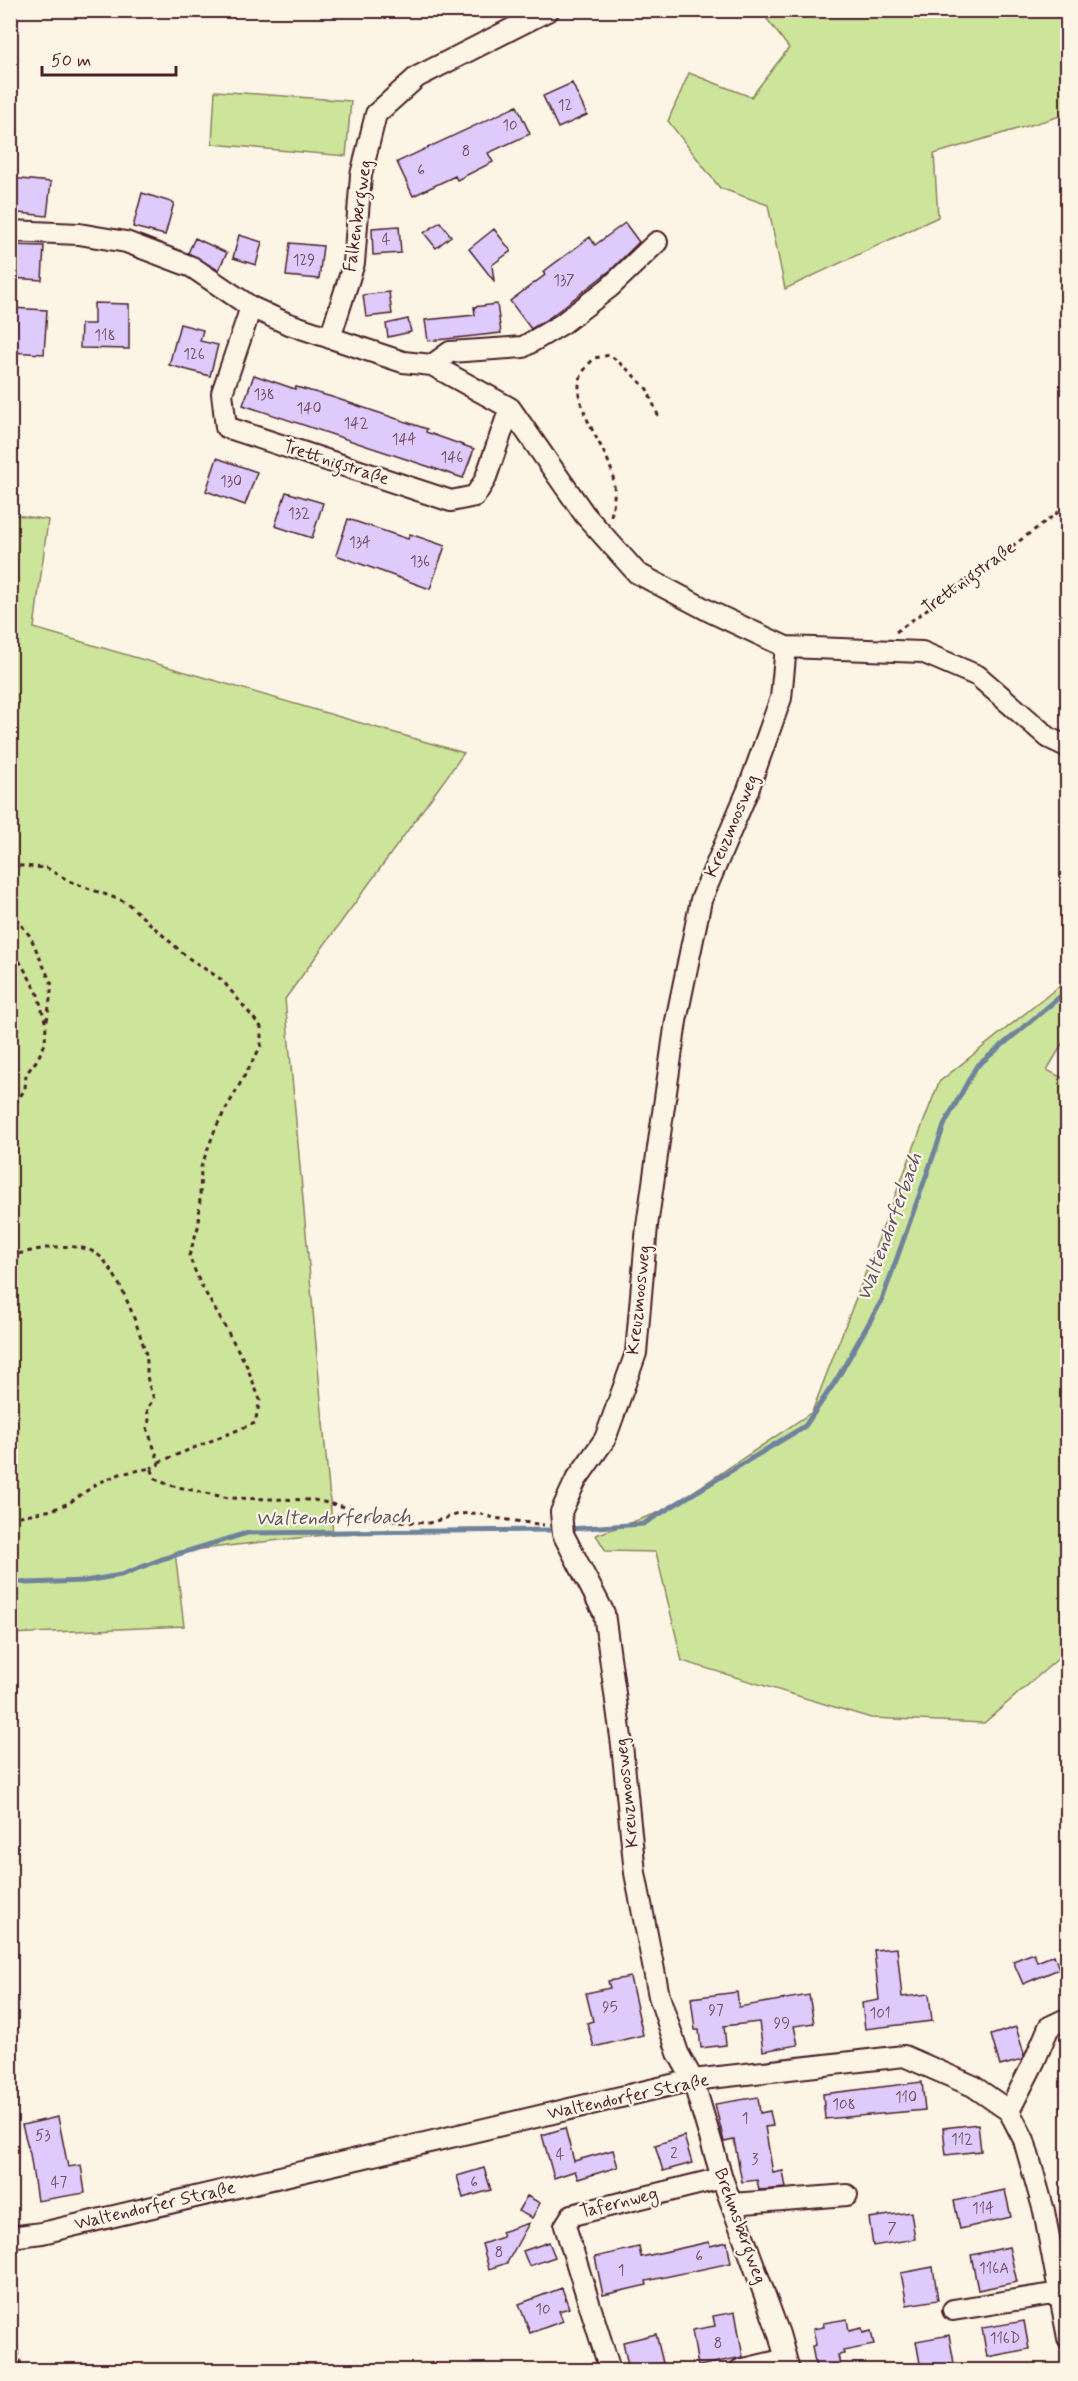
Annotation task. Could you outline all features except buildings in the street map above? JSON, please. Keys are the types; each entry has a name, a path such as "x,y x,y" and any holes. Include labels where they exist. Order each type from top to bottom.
{"street":[{"name":"Falkenbergweg","path":"330,339 354,263 361,175 376,114 417,77 549,10"},
{"path":"10,231 79,234 126,242 192,267 251,307 286,323 403,362 432,365 510,408 585,515 637,573 711,612 786,647 922,652 978,676 1049,738 1068,747"},
{"path":"432,365 450,352 523,347 533,342 562,324 610,287 657,242"},
{"name":"Trettnigstraße","path":"251,307 222,393 226,428 451,501 475,496 485,480 510,408"},
{"name":"Kreuzmoosweg","path":"693,2080 678,2053 659,1996 635,1873 622,1745 604,1613 562,1534 561,1512 576,1480 605,1439 636,1353 647,1226 672,1044 700,900 748,790 781,698 786,647"},
{"path":"1009,2111 1049,2027 1068,2018"},
{"name":"Waltendorfer Straße","path":"10,2237 42,2233 693,2080 904,2056 974,2086 1009,2111 1024,2140 1044,2211 1068,2338"},
{"name":"Brehmsbergweg","path":"693,2080 722,2178 788,2365"},
{"name":"Tafernweg","path":"610,2370 565,2226 572,2215 722,2178"},
{"path":"732,2204 847,2195"},
{"path":"953,2310 1059,2293"},
{"path":"740,2370 788,2365"}],"path":[{"path":"606,539 615,499 610,466 594,435 580,397 581,375 594,358 610,355 647,389 660,420"},
{"name":"Trettnigstraße","path":"870,651 1068,505"},
{"path":"10,865 47,868 71,882 126,902 187,957 222,980 261,1027 261,1046 216,1127 201,1167 199,1224 189,1256 200,1283 246,1364 260,1400 255,1423 159,1462 151,1468 120,1474 52,1510 10,1518"},
{"path":"10,911 30,936 52,985 45,1044 37,1060 26,1074 25,1089 10,1112"},
{"path":"10,945 37,991 46,1025"},
{"path":"10,1256 42,1248 73,1247 96,1253 110,1267 130,1308 147,1356 147,1380 154,1399 147,1408 149,1421 147,1428 159,1462"},
{"path":"151,1468 156,1479 169,1485 228,1498 314,1500 350,1508 372,1517 401,1522 429,1523 459,1514 478,1513 494,1518 543,1525 561,1512"},
{"path":"10,2316 22,2370"}],"green space":[{"path":"761,11 1067,11 1067,114 934,154 938,217 785,289 768,205 720,188 668,121 689,73 751,97 789,48"},
{"path":"215,91 351,101 346,156 212,144"},
{"path":"10,514 48,520 34,628 464,753 285,999 333,1534 175,1552 184,1626 11,1634"},
{"path":"1067,980 1067,1036 1047,1070 1068,1081 1067,1651 984,1723 871,1718 682,1661 656,1552 606,1551 596,1535 666,1510 812,1412 939,1082"}],"waterway":[{"name":"Waltendorferbach","path":"570,1529 643,1524 805,1426 837,1379 882,1300 945,1123 976,1067 1068,990"},
{"name":"Waltendorferbach","path":"10,1580 27,1583 85,1581 121,1575 162,1559 247,1533 554,1530"}]}
